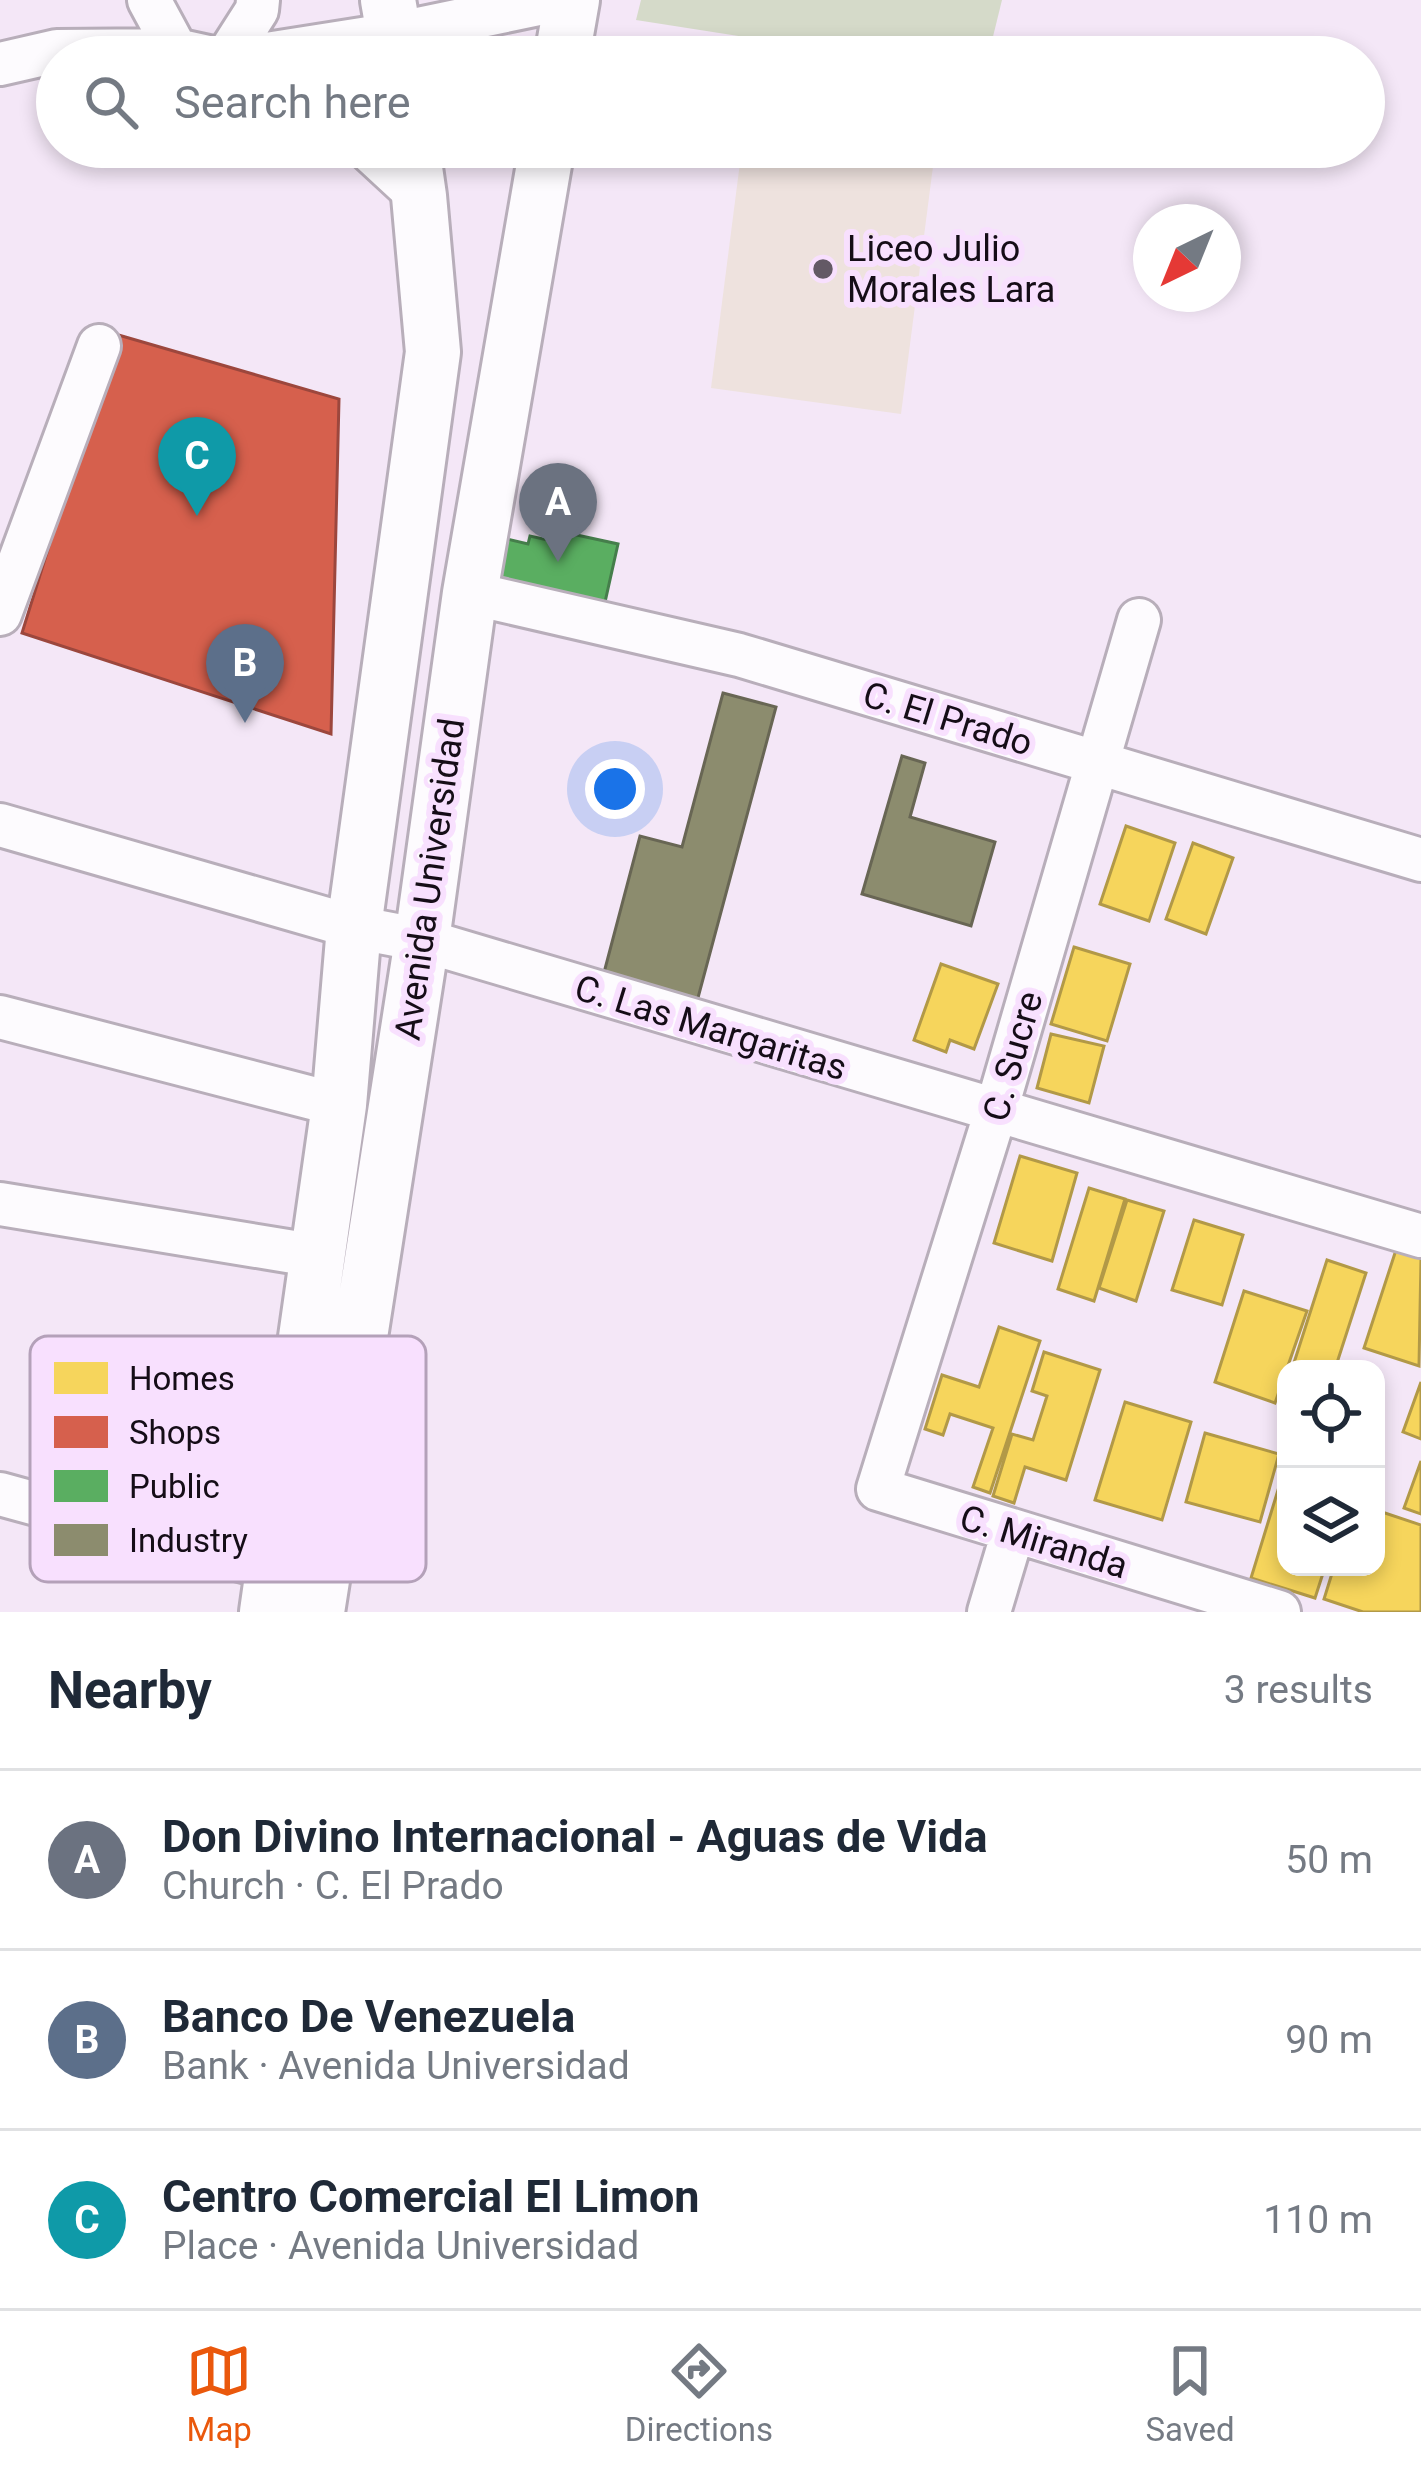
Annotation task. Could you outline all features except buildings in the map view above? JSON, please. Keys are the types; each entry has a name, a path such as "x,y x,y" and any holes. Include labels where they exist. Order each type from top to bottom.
{"main road":[{"path":"566,36 572,0"},
{"name":"Avenida Universidad","path":"360,1336 470,592 543,168"},
{"name":"Avenida Universidad","path":"307,1336 339,1105 354,927 433,352 416,172"},
{"name":"Avenida Universidad","path":"317,1612 322,1582"}],"street":[{"path":"149,0 178,36"},
{"path":"240,36 258,0"},
{"path":"361,36 558,0"},
{"path":"0,64 36,56"},
{"path":"0,614 12,542 99,346"},
{"name":"C. El Prado","path":"470,592 740,656 1421,860"},
{"name":"C. Sucre","path":"878,1489 996,1111 1139,620"},
{"name":"C. Las Margaritas","path":"0,825 354,927 422,940 1421,1235"},
{"path":"0,1017 339,1105"},
{"path":"0,1204 318,1256"},
{"name":"C. Miranda","path":"878,1489 1279,1612"},
{"path":"0,1494 30,1505"},
{"path":"989,1612 1013,1532"}],"shaded area":[{"name":"Liceo Julio Morales Lara","path":"739,168 933,168 901,414 711,388"}],"green space":[{"path":"641,0 1002,0 993,36 738,36 636,20"}],"place":[{"name":"Liceo Julio Morales Lara","path":"823,269"},
{"name":"Centro Comercial El Limon","path":"197,516"},
{"name":"Don Divino Internacional - Aguas de Vida","path":"558,562"},
{"name":"Banco De Venezuela","path":"245,723"}]}
